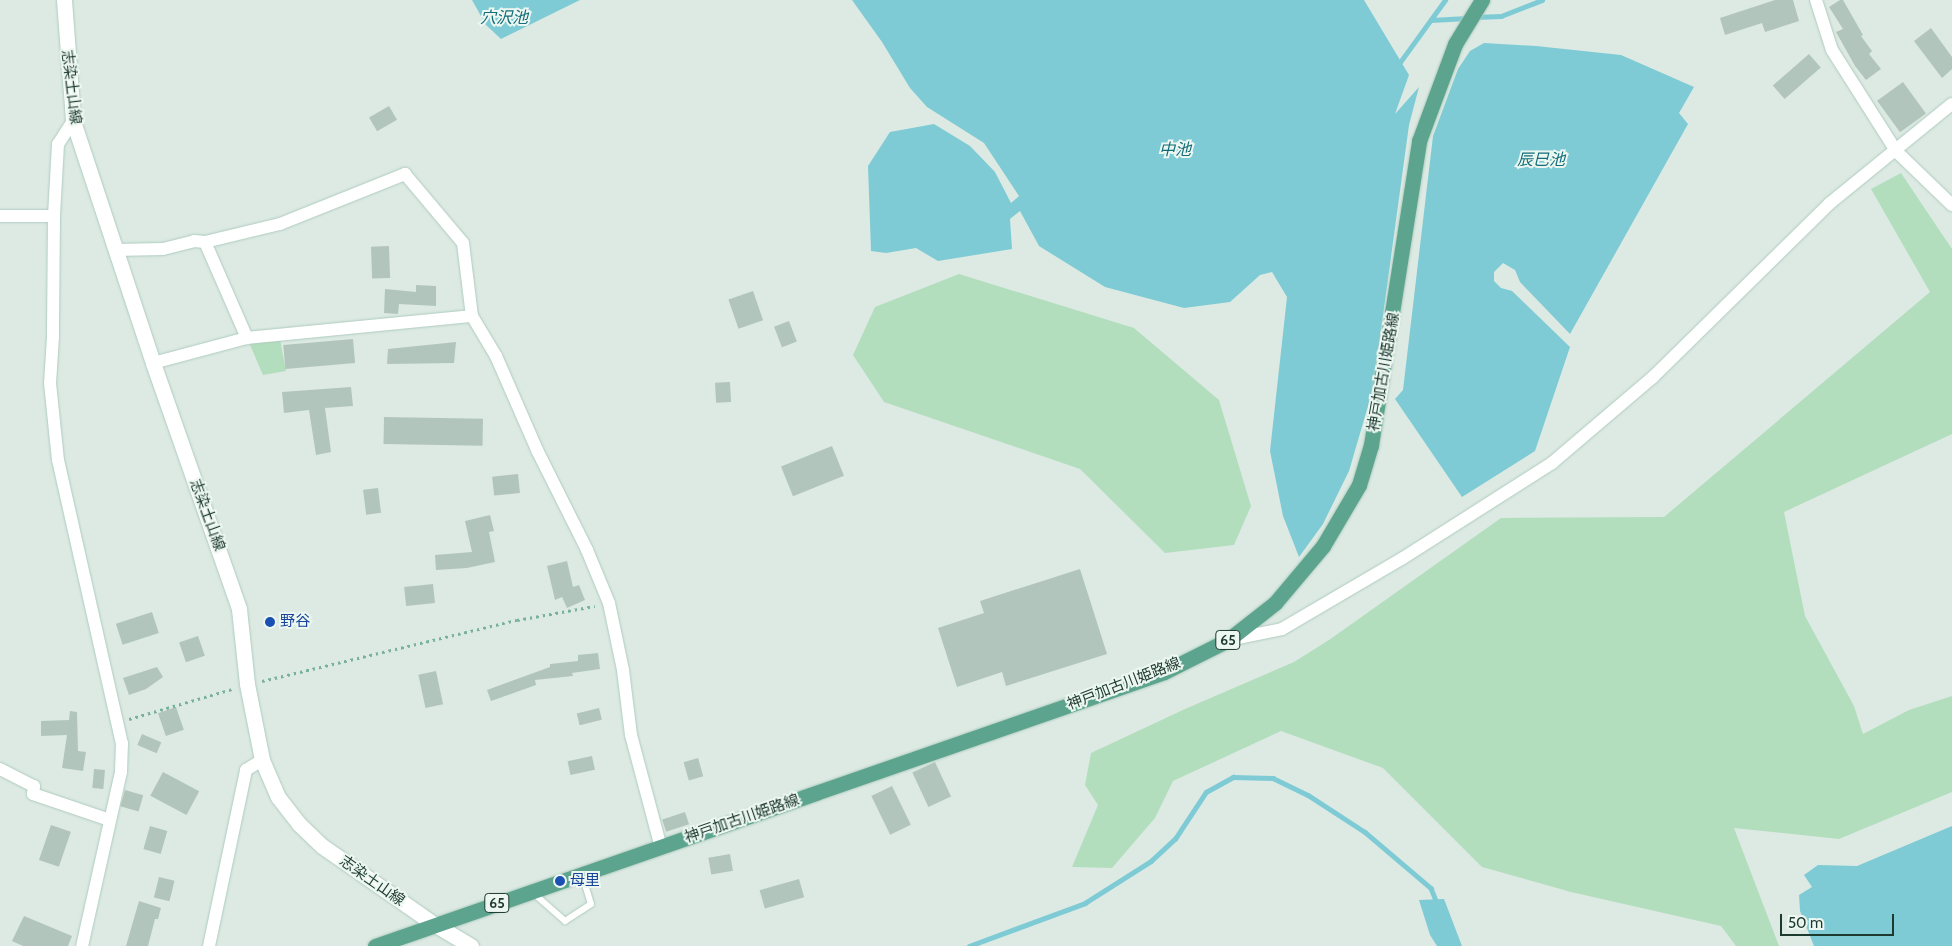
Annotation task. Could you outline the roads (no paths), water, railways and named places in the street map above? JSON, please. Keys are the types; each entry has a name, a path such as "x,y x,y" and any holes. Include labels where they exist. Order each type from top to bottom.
{"main road":[{"name":"志染土山線","path":"64,0 73,121 153,363 239,608 247,684 262,760 278,797 299,824 322,846 434,924 471,946"},
{"name":"神戸加古川姫路線","path":"374,946 1164,672 1228,640 1275,603 1323,546 1359,485 1371,444 1419,140 1455,44 1482,0"}],"street":[{"path":"1816,0 1832,50 1896,152 1952,205"},
{"path":"1228,640 1282,629 1403,558 1552,463 1653,377 1830,203 1896,152 1952,104"},
{"path":"73,121 58,144 54,216 53,337 50,383 58,460 122,743 121,772 82,946"},
{"path":"116,250 164,248 194,241 205,242 280,224 405,174 463,243 472,316 496,356 537,450 587,550 609,603 623,670 630,735 660,848"},
{"path":"0,216 54,216"},
{"path":"205,242 247,338"},
{"path":"153,363 247,338 472,316"},
{"path":"209,946 246,770 262,760"},
{"path":"0,769 34,786 33,794 110,820"}],"lane":[{"path":"532,891 565,921 591,904 582,874"}],"water":[{"name":"穴沢池","path":"472,0 580,0 501,39 486,25"},
{"name":"中池","path":"852,0 1364,0 1409,75 1395,114 1419,87 1409,125 1373,389 1349,471 1323,524 1299,557 1283,516 1270,451 1287,297 1272,272 1260,275 1230,302 1184,308 1105,287 1039,246 1020,211 1010,219 1012,249 938,261 916,248 886,253 871,251 868,166 890,132 934,124 970,146 995,172 1011,203 1019,196 984,143 927,107 910,88 882,42"},
{"name":"辰巳池","path":"1484,43 1536,46 1621,55 1694,87 1679,113 1688,124 1570,334 1520,282 1515,270 1503,263 1494,272 1494,281 1501,288 1512,291 1570,347 1535,451 1462,497 1395,399 1403,390 1433,136 1458,69 1470,51"},
{"path":"1952,826 1952,946 1814,946 1800,911 1799,895 1812,887 1804,875 1818,865 1857,866"},
{"path":"1444,899 1462,946 1437,946 1430,935 1419,900"}],"waterway":[{"path":"1398,65 1445,0"},
{"path":"1475,17 1501,16 1542,0"},
{"path":"1431,20 1467,18"},
{"path":"969,946 1085,903 1151,861 1175,839 1206,792 1233,777 1273,778 1308,795 1365,832 1431,888 1437,903"}],"place":[{"name":"野谷","path":"270,622"},
{"name":"母里","path":"560,881"}]}
